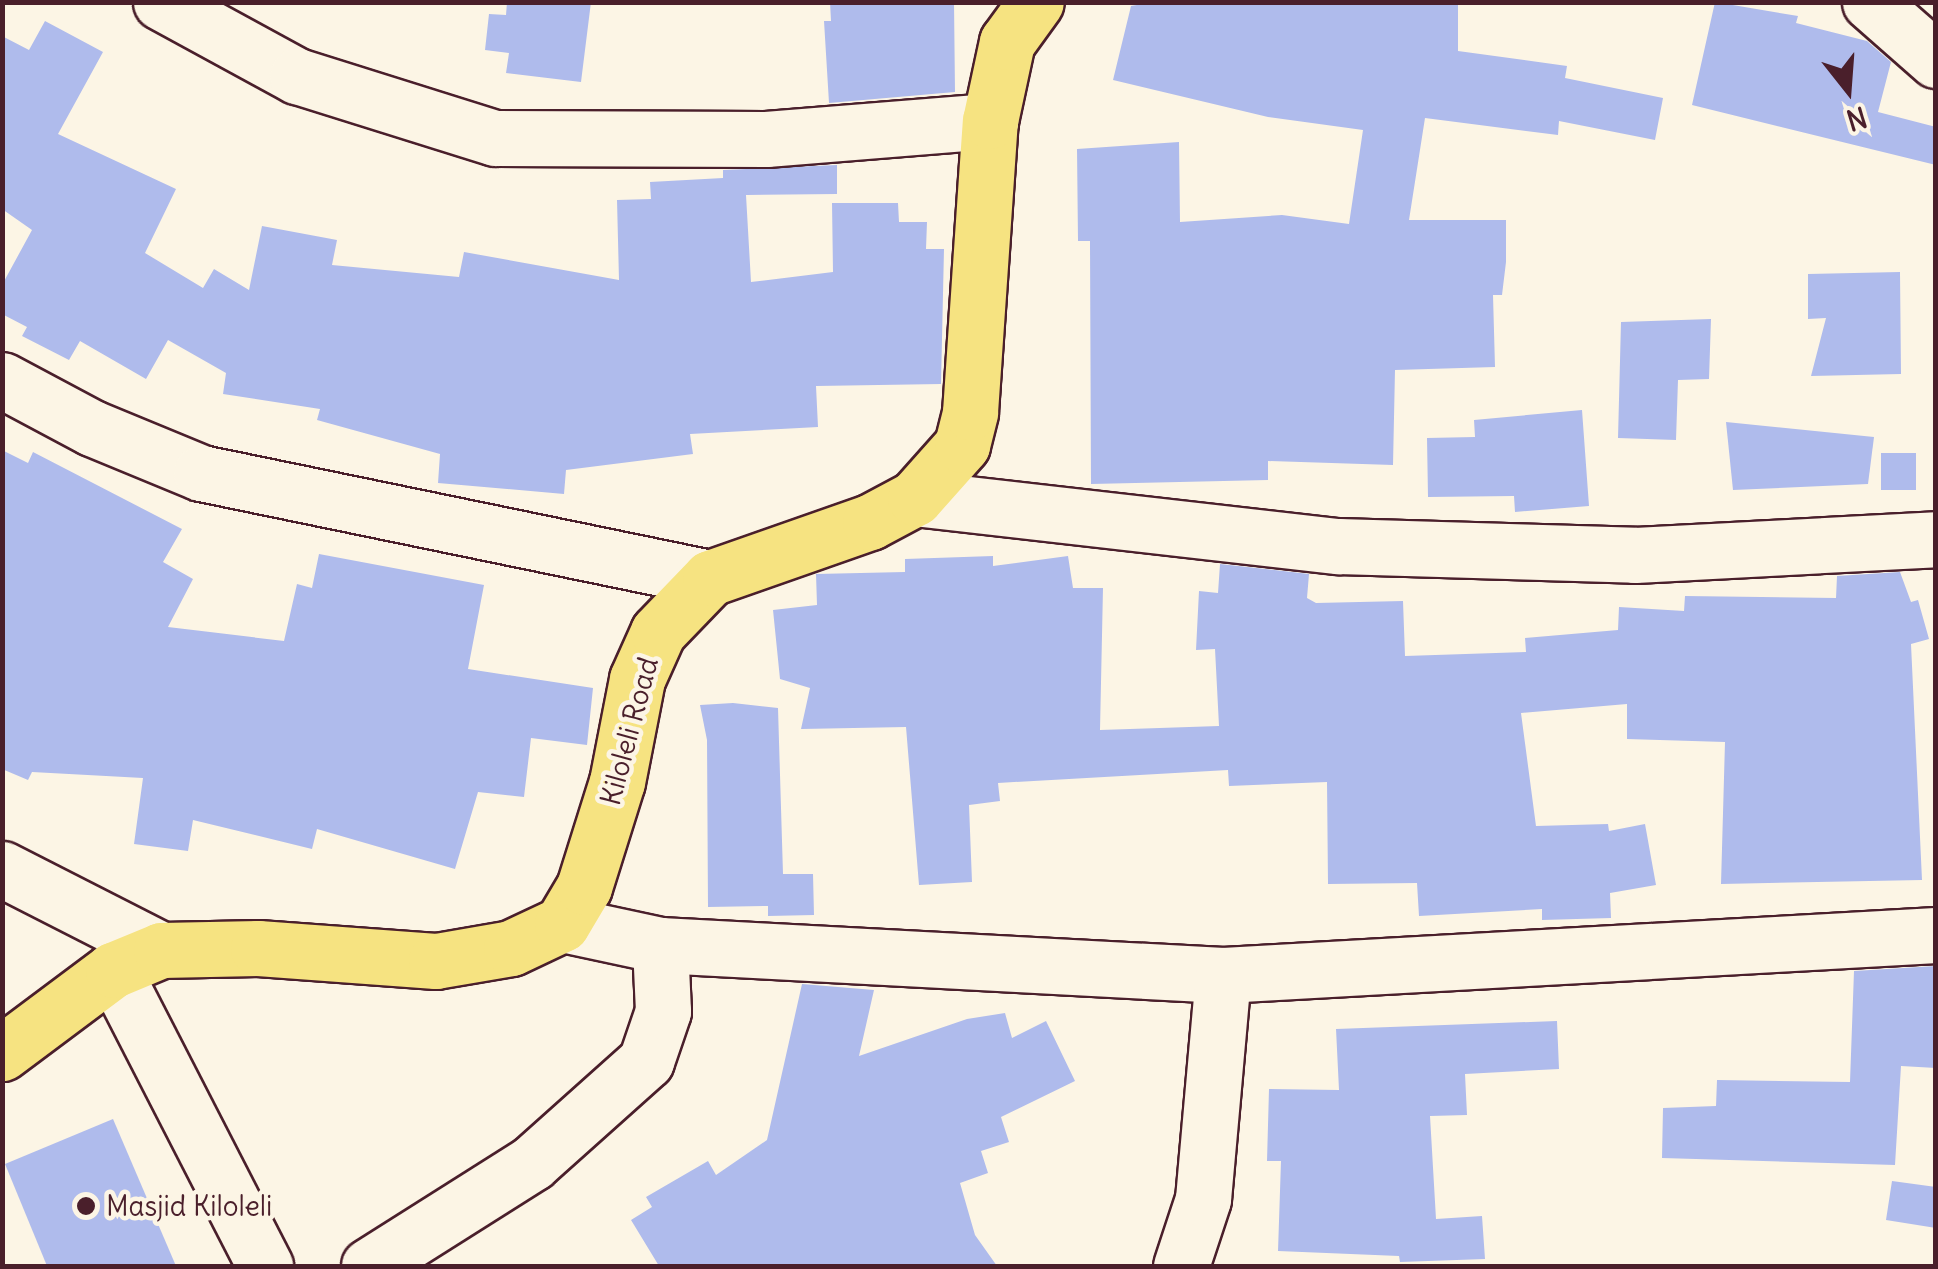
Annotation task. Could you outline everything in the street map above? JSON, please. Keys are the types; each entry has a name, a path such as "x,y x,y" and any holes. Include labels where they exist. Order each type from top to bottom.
{"main road":[{"name":"Kiloleli Road","path":"562,924 584,887 617,782 637,679 658,632 710,578 870,522 916,498 962,445 970,412 990,121 1007,42 1036,2"},
{"path":"2,1053 137,960 258,948 436,961 511,948 562,924"}],"street":[{"path":"161,2 297,76 495,138 766,139 990,121"},
{"path":"1870,2 1936,60"},
{"path":"2,380 92,428 202,473 710,578"},
{"path":"916,498 1338,546 1634,555 1936,539"},
{"path":"2,869 137,960 265,1266"},
{"path":"562,924 660,945 1223,975 1936,935"},
{"path":"370,1266 532,1163 646,1061 663,1011 660,945"},
{"path":"1181,1266 1203,1199 1223,975"}],"building":[{"path":"507,2 591,2 581,82 506,73 509,53 485,50 489,14 506,15"},
{"path":"830,2 954,2 955,92 829,103 824,21 831,21"},
{"path":"1154,2 1458,2 1458,51 1567,66 1565,78 1663,98 1655,140 1559,121 1558,135 1425,118 1409,220 1506,220 1506,262 1502,295 1493,295 1495,367 1395,370 1393,465 1268,461 1268,480 1091,484 1090,241 1078,241 1077,149 1179,142 1180,222 1282,215 1349,224 1363,130 1268,117 1113,80 1131,6"},
{"path":"1715,2 1798,16 1796,23 1867,41 1891,62 1878,112 1936,127 1936,165 1692,105"},
{"path":"45,21 103,52 58,134 176,189 145,253 203,288 214,269 249,290 262,226 337,240 332,265 459,277 464,252 619,280 617,200 651,199 650,182 723,178 723,170 837,165 837,194 746,195 751,282 833,272 832,203 898,203 899,222 927,222 926,249 944,249 941,384 816,386 818,427 690,434 693,454 566,470 564,494 438,483 440,454 317,420 320,409 223,394 226,373 168,340 146,379 80,341 69,360 22,336 27,327 2,314 2,285 32,230 2,209 2,36 29,50"},
{"path":"1900,272 1901,374 1811,376 1826,318 1808,319 1808,274"},
{"path":"1711,319 1709,379 1678,380 1676,440 1618,438 1621,322"},
{"path":"1582,410 1589,506 1515,512 1514,496 1428,497 1427,438 1475,437 1474,420"},
{"path":"1726,422 1874,437 1868,484 1733,490"},
{"path":"2,450 28,463 33,452 182,529 163,562 193,579 168,627 284,641 297,584 312,588 319,554 484,585 468,669 593,688 587,745 531,738 524,797 478,792 455,869 317,829 312,849 193,820 188,851 134,844 143,778 32,772 28,780 2,769"},
{"path":"1881,453 1916,453 1916,490 1881,490"},
{"path":"993,556 993,566 1068,556 1073,588 1103,588 1100,730 1219,726 1215,649 1196,650 1199,591 1218,593 1220,564 1309,574 1307,598 1316,603 1403,601 1405,656 1526,652 1525,638 1618,630 1619,607 1684,611 1685,596 1836,598 1837,576 1900,572 1911,602 1918,600 1929,639 1911,644 1922,880 1721,884 1725,742 1627,739 1627,704 1521,713 1536,826 1608,824 1609,831 1645,824 1656,885 1610,893 1611,918 1542,920 1542,909 1419,916 1417,883 1328,884 1327,782 1229,786 1228,770 998,783 1000,801 969,805 972,882 919,885 906,727 801,729 810,688 780,679 773,610 817,605 816,574 905,572 905,559"},
{"path":"733,703 778,708 783,874 813,874 814,915 768,916 768,906 708,907 707,740 700,705"},
{"path":"1936,966 1936,1068 1901,1066 1895,1165 1662,1158 1663,1108 1716,1106 1717,1080 1850,1082 1854,971"},
{"path":"802,984 874,990 859,1056 967,1019 1005,1013 1012,1038 1046,1021 1075,1081 1001,1117 1009,1142 981,1151 988,1173 960,1183 975,1235 997,1266 659,1266 631,1220 652,1207 646,1197 708,1161 716,1175 767,1140"},
{"path":"1557,1021 1559,1069 1465,1074 1467,1115 1430,1116 1436,1219 1482,1216 1485,1259 1400,1262 1399,1256 1278,1251 1281,1161 1267,1161 1269,1089 1339,1090 1336,1029"},
{"name":"Masjid Kiloleli","path":"113,1119 176,1266 47,1266 5,1164"},
{"path":"1892,1181 1936,1187 1936,1228 1886,1220"}],"place":[{"name":"Masjid Kiloleli","path":"86,1206"}]}
